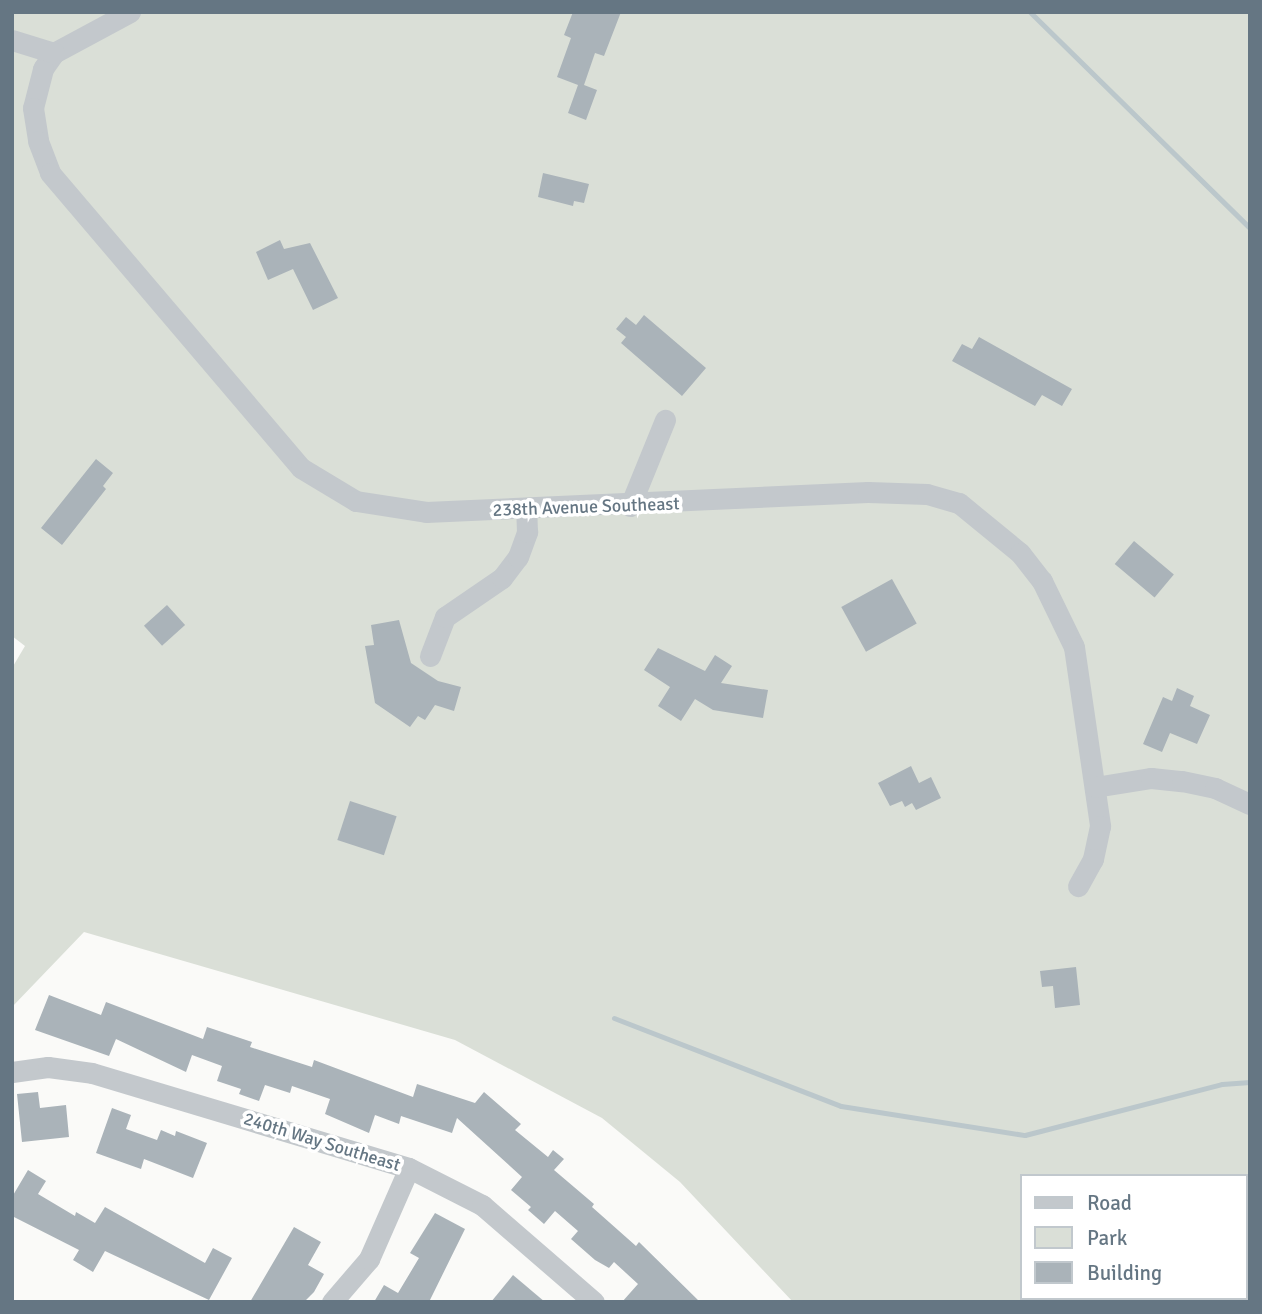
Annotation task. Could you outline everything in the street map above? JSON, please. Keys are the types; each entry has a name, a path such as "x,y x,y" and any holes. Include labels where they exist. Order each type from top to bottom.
{"street":[{"path":"12,40 54,53 130,12"},
{"name":"238th Avenue Southeast","path":"54,53 37,82 33,108 50,173 301,467 356,500 381,507 426,512 630,506 868,492 927,494 959,503 1020,553 1062,617 1083,682 1095,787 1098,843 1078,886"},
{"path":"630,506 665,420"},
{"path":"430,656 445,617 502,578 518,557 527,532 526,509"},
{"path":"1095,787 1151,778 1182,781 1215,788 1250,804"},
{"name":"240th Way Southeast","path":"12,1072 48,1067 92,1073 409,1168 482,1205 592,1301"},
{"path":"332,1302 369,1259 409,1168"}],"green space":[{"path":"12,12 1250,12 1250,1302 1226,1300 1248,1300 1248,1174 1020,1174 1020,1300 1073,1300 1071,1302 793,1302 680,1182 602,1118 455,1040 84,932 12,1007 12,668 25,646 12,636"}],"building":[{"path":"573,12 621,12 604,56 595,53 584,85 597,90 586,120 568,113 578,85 557,77 571,38 564,35"},
{"path":"543,173 589,184 584,203 574,201 573,206 538,197"},
{"path":"280,240 284,249 310,243 338,298 313,310 293,269 268,280 256,252"},
{"path":"644,315 706,368 682,396 621,343 626,337 616,329 626,317 636,325"},
{"path":"979,337 1072,389 1062,406 1042,395 1035,406 952,361 962,344 972,349"},
{"path":"96,459 113,473 103,486 106,489 62,545 41,528"},
{"path":"1134,541 1174,574 1155,597 1115,564"},
{"path":"892,579 917,624 866,652 841,607"},
{"path":"167,605 185,625 162,646 144,626"},
{"path":"399,620 411,663 438,681 461,687 454,711 435,705 425,720 418,716 410,727 375,703 365,646 374,645 371,625"},
{"path":"658,648 705,671 715,655 732,666 721,683 768,690 763,718 713,710 695,699 681,721 658,706 670,687 644,670"},
{"path":"1177,688 1194,696 1190,706 1210,715 1197,744 1170,733 1162,752 1143,744 1163,697 1172,701"},
{"path":"911,766 919,783 931,777 941,798 916,810 912,803 905,807 902,801 890,806 878,783"},
{"path":"350,801 397,816 384,855 337,840"},
{"path":"1076,967 1080,1005 1055,1008 1053,986 1042,987 1040,971"},
{"path":"49,995 101,1015 106,1002 203,1039 207,1027 252,1042 250,1047 312,1067 314,1060 413,1097 417,1084 475,1103 484,1092 521,1124 515,1130 548,1157 553,1150 564,1159 554,1170 594,1204 592,1207 636,1246 639,1242 700,1302 622,1302 638,1284 614,1262 609,1268 595,1260 571,1239 578,1231 555,1211 544,1224 528,1210 531,1207 511,1190 522,1177 457,1118 452,1133 401,1116 399,1124 375,1115 369,1133 325,1114 330,1099 292,1086 290,1093 265,1085 259,1101 239,1094 241,1089 217,1081 222,1066 192,1055 186,1072 116,1039 109,1056 35,1030"},
{"path":"38,1092 40,1108 66,1105 69,1137 22,1142 17,1094"},
{"path":"112,1108 131,1115 126,1129 157,1140 161,1130 175,1136 176,1131 207,1143 193,1178 144,1159 141,1169 96,1153"},
{"path":"28,1170 46,1181 38,1194 75,1216 76,1212 95,1223 105,1207 205,1263 213,1248 232,1258 209,1300 105,1251 93,1272 73,1260 79,1250 12,1216 12,1197"},
{"path":"435,1213 465,1229 429,1302 374,1302 384,1285 398,1293 419,1258 410,1253"},
{"path":"294,1227 321,1242 308,1265 324,1274 314,1292 304,1302 250,1302"},
{"path":"513,1275 545,1302 491,1302"}],"waterway":[{"path":"1030,12 1250,228"},
{"path":"614,1018 841,1106 1025,1135 1222,1084 1250,1082"}]}
